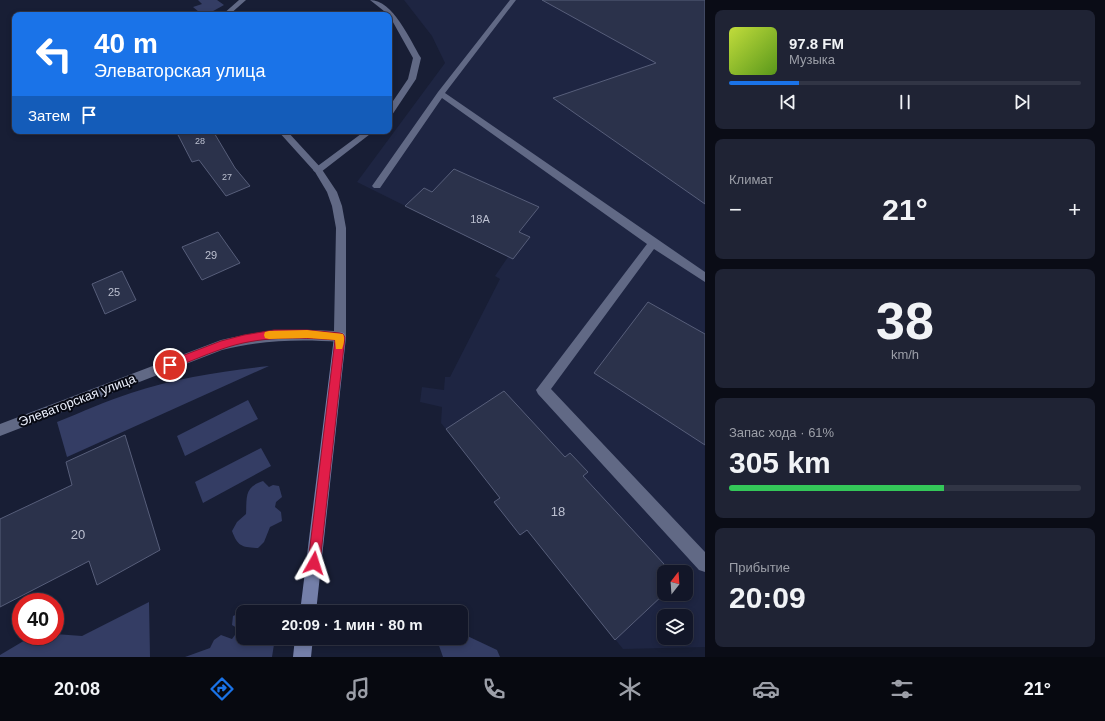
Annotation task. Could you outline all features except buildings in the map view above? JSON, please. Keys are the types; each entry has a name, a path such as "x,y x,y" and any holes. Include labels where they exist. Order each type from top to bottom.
{"street":[{"path":"229,12 243,0"},
{"path":"373,0 389,12"},
{"path":"377,186 441,94 513,0"},
{"path":"392,17 417,58 412,79 392,109"},
{"path":"441,94 705,278"},
{"path":"285,134 318,170 332,192 337,206 341,228 340,337 309,605"},
{"path":"318,170 366,134"},
{"path":"653,243 543,390 705,564"},
{"name":"Элеваторская улица","path":"0,430 221,345 244,339 274,334 307,334 340,337"},
{"path":"302,657 303,645"}],"shaded area":[{"path":"198,0 217,0 224,5 211,12 199,12 193,7 202,4"},
{"path":"404,0 705,0 705,647 623,649 527,530 520,535 494,502 500,497 441,423 442,407 420,402 422,387 444,390 445,377 450,377 500,279 495,276 508,257 357,182 445,63 432,36"},
{"path":"269,366 67,457 57,422 122,396 165,383 217,373"},
{"path":"248,400 258,419 185,456 177,436"},
{"path":"261,448 271,466 203,503 195,482"},
{"path":"263,481 269,487 273,485 279,486 282,497 276,502 275,507 281,512 282,521 270,527 264,542 258,548 244,546 236,540 232,531 237,522 246,514 248,493 252,486"},
{"path":"149,602 150,657 0,657 0,655 17,645 64,645 64,635 82,636"},
{"path":"236,615 236,627 232,625 233,616"},
{"path":"236,634 236,645 274,645 272,657 185,657 210,648 214,640 221,635 232,639"},
{"path":"468,636 497,650 500,657 443,657 439,645 468,645"}],"slow traffic":[{"path":"269,335 307,334 340,337 339,346"}],"route":[{"path":"170,365 221,345 244,339 274,334 307,334 340,337 314,563"}]}
